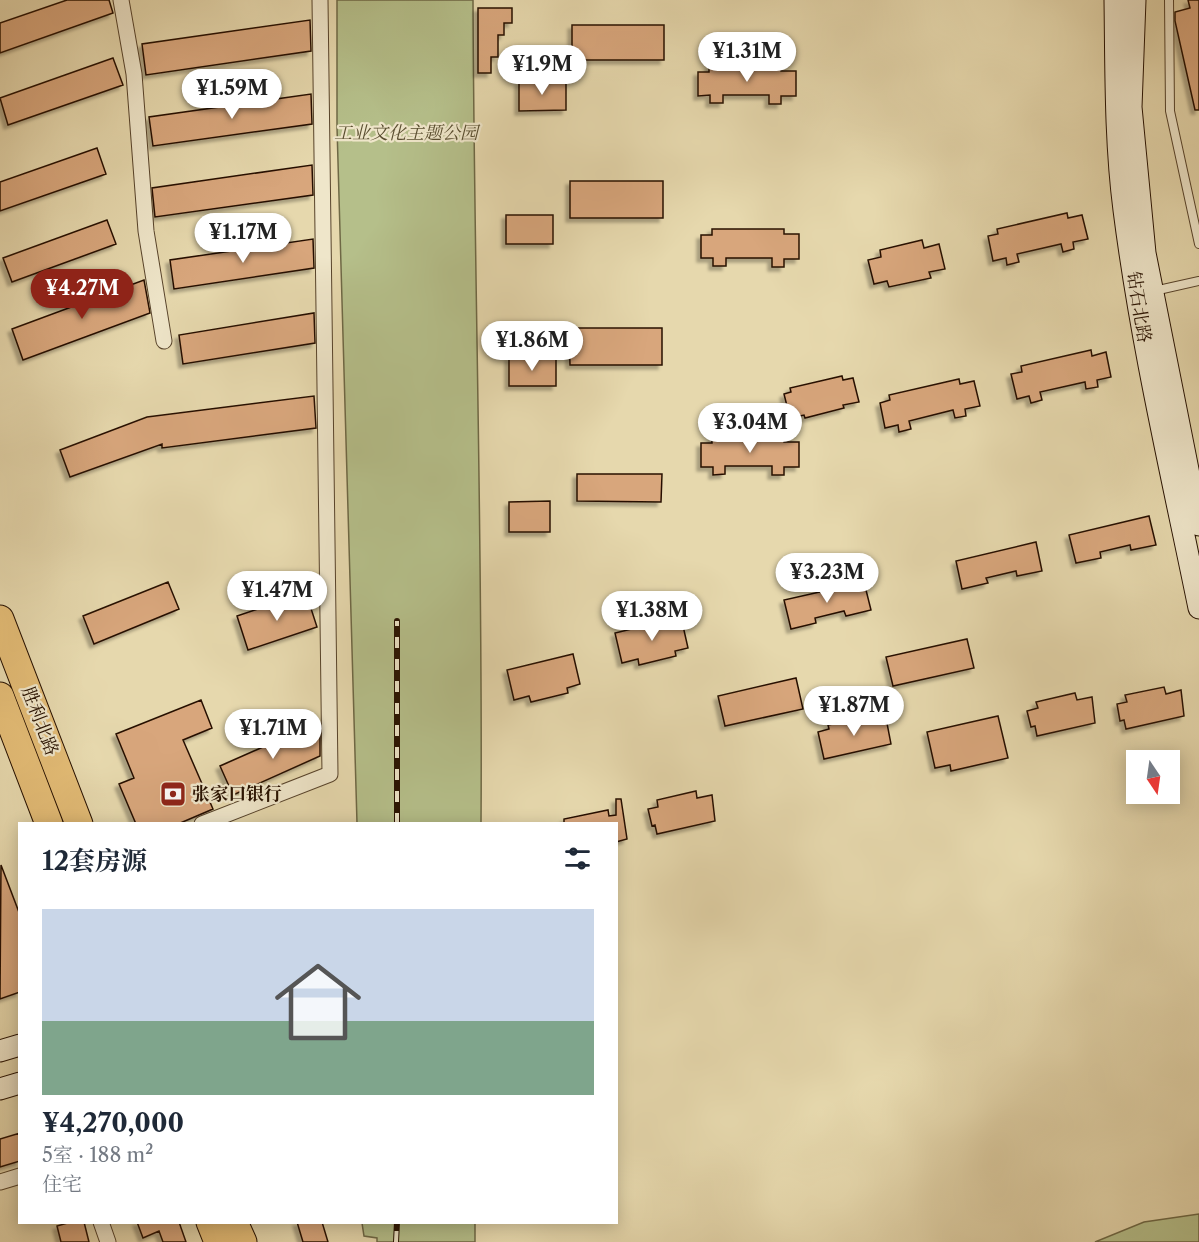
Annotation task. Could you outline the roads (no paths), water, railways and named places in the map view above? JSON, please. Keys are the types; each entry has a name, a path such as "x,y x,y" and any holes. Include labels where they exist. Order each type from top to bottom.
{"highway":[{"name":"胜利北路","path":"0,619 78,822"},
{"name":"胜利北路","path":"0,696 48,822"},
{"path":"211,1224 218,1242"},
{"path":"235,1224 243,1242"}],"main road":[{"name":"钻石北路","path":"1115,0 1119,163 1199,608"},
{"name":"钻石北路","path":"1135,0 1131,106 1144,293 1199,525"},
{"path":"0,1051 18,1046"},
{"path":"0,1089 18,1084"}],"street":[{"path":"121,0 134,74 146,231 165,341"},
{"path":"207,822 330,774 320,0"},
{"path":"0,1182 18,1177"},
{"path":"102,1224 108,1242"}],"lane":[{"path":"1169,0 1170,111 1199,244"},
{"path":"1144,293 1199,281"}],"railway":[{"path":"397,621 397,822"},
{"path":"396,1242 397,1224"}],"place":[{"name":"张家口银行","path":"173,794"}],"park label":[{"name":"工业文化主题公园","path":"406,133"}]}
